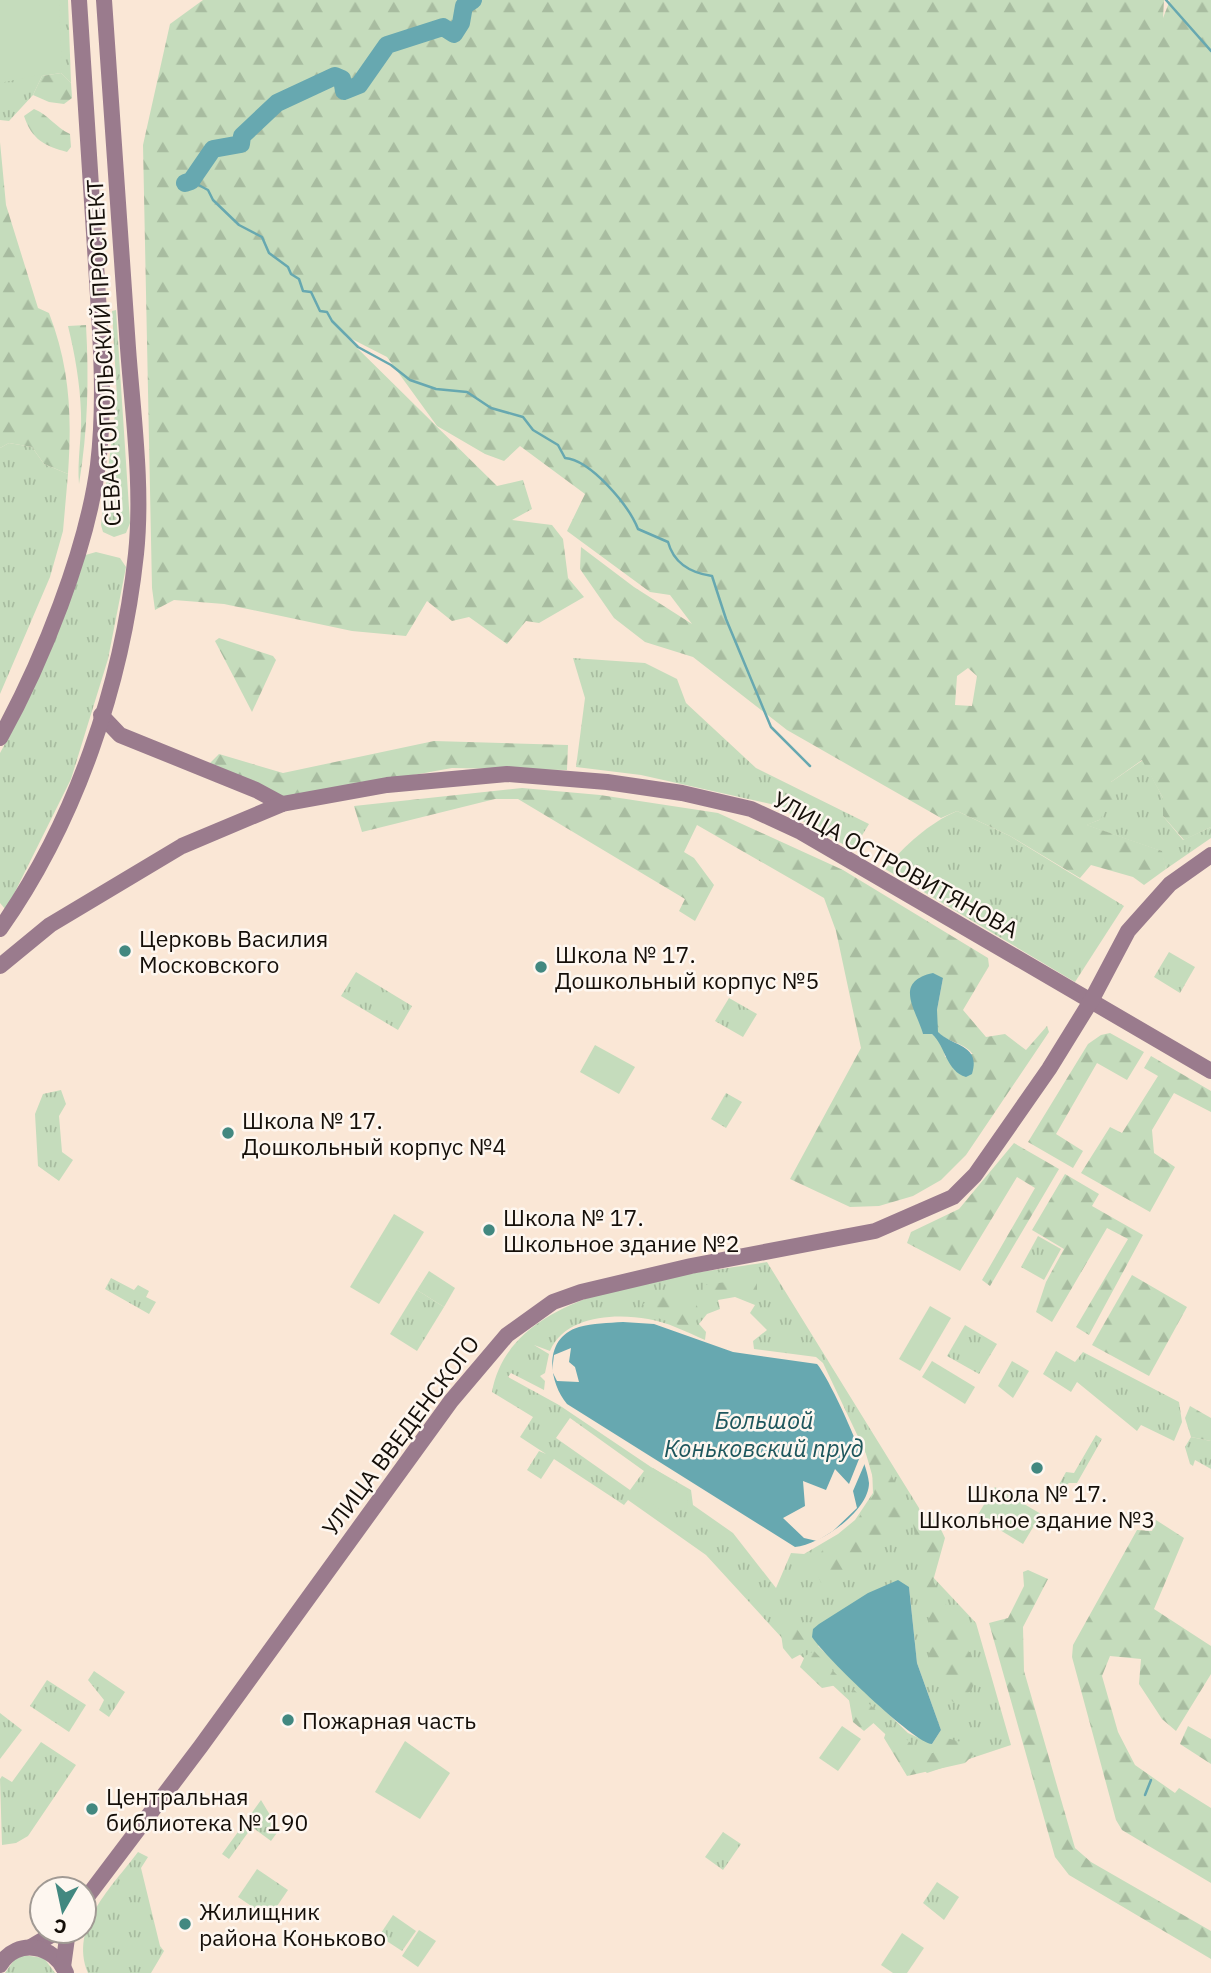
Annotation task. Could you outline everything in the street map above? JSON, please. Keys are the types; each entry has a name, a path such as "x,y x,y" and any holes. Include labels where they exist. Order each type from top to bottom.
{"main road":[{"name":"СЕВАСТОПОЛЬСКИЙ ПРОСПЕКТ","path":"0,738 35,665 60,602 88,512 102,421 99,307 79,0"},
{"name":"СЕВАСТОПОЛЬСКИЙ ПРОСПЕКТ","path":"0,929 38,869 80,779 101,715 126,620 136,552 137,492 104,0"},
{"path":"101,715 120,736 199,766 282,804"},
{"name":"УЛИЦА ОСТРОВИТЯНОВА","path":"0,966 50,925 182,846 282,804 443,778 534,774 682,793 740,806 801,832 1211,1071"},
{"name":"УЛИЦА ВВЕДЕНСКОГО","path":"98,1882 201,1746 451,1401 506,1335 553,1303 581,1292 691,1266 875,1231 953,1196 975,1175 997,1146 1091,1001 1128,930 1147,906 1188,868 1211,855"},
{"path":"0,1944 50,1952 64,1970"},
{"path":"0,1965 12,1952 31,1945"},
{"path":"64,1970 67,1945"}],"green space":[{"path":"0,0 68,0 71,83 61,73 42,76 33,95 9,121 0,120"},
{"path":"0,0 59,0 62,70 0,83"},
{"path":"203,0 1164,0 1163,18 1170,0 1211,0 1211,827 1184,840 1163,816 1163,798 1142,760 1111,782 1116,798 1099,820 1087,825 1162,851 1166,869 1144,885 1133,877 1091,865 1080,878 1010,836 957,811 941,818 787,730 693,657 645,642 614,618 580,569 581,547 634,587 692,624 670,595 650,592 567,531 585,494 520,446 504,461 485,454 437,426 387,357 344,335 497,486 523,480 532,509 512,520 552,525 563,539 568,578 584,597 539,623 526,621 507,644 469,617 452,621 427,601 406,636 352,631 224,604 174,600 155,610 152,588 143,145 170,24","holes":["968,668 977,676 972,706 955,705 957,676"]},
{"path":"61,73 71,83 72,98 64,104 49,102 33,95 42,76"},
{"path":"34,109 70,134 71,147 67,152 40,141 31,131 24,116"},
{"path":"0,142 6,205 38,308 49,313 61,353 68,392 68,474 44,464 32,447 9,443 0,448"},
{"path":"116,310 130,523 126,533 114,537 103,532 101,525 117,398 112,311"},
{"path":"86,325 87,405 79,484 80,402 77,369 68,326"},
{"path":"9,443 32,447 44,464 68,474 63,531 50,577 0,694 0,448"},
{"path":"96,552 120,558 126,567 108,659 71,779 6,910 0,903 0,753 26,705 82,556"},
{"path":"219,638 273,656 276,660 252,712 215,641"},
{"path":"573,658 645,663 677,679 686,703 756,768 869,824 853,850 775,805 641,775 576,767 585,698"},
{"path":"434,741 568,745 567,770 452,768 287,798 209,764 219,754 283,773"},
{"path":"1143,760 1163,798 1163,816 1183,840 1211,827 1211,838 1166,869 1161,851 1086,825 1099,820 1111,782"},
{"path":"522,788 600,795 718,813 843,870 988,958 989,966 963,1010 986,1037 1005,1034 1026,1050 1047,1026 1049,1032 966,1155 941,1180 913,1196 879,1206 850,1207 790,1179 861,1048 836,931 824,898 697,825 684,852 694,858 714,885 695,921 679,911 685,899 518,799 495,799 362,832 354,806","holes":["943,978 937,1010 937,1032 973,1054 945,1057 943,1043 932,1034 923,1034 915,983"]},
{"path":"957,811 1010,836 1124,906 1075,982 885,869 918,836"},
{"path":"1169,952 1195,967 1180,993 1154,977"},
{"path":"356,972 412,1006 398,1030 341,996"},
{"path":"729,998 757,1014 743,1037 715,1021"},
{"path":"1110,1033 1144,1052 1127,1080 1097,1063 1056,1134 1083,1151 1073,1168 1028,1142 1088,1044 1101,1035"},
{"path":"595,1045 635,1067 619,1094 580,1072"},
{"path":"1151,1056 1211,1091 1211,1112 1174,1093 1152,1130 1154,1153 1175,1167 1150,1212 1081,1173 1110,1127 1122,1133 1158,1076 1144,1068"},
{"path":"61,1090 66,1104 59,1116 62,1152 73,1160 59,1181 38,1166 35,1114 43,1094"},
{"path":"726,1093 742,1102 726,1128 711,1119"},
{"path":"1014,1143 1059,1169 990,1286 982,1280 1035,1188 1017,1177 960,1271 907,1243 911,1232 959,1209"},
{"path":"1065,1174 1099,1194 1092,1206 1143,1235 1089,1335 1076,1327 1128,1239 1107,1228 1052,1322 1036,1312 1046,1282 1064,1249 1032,1230"},
{"path":"394,1214 424,1232 379,1304 350,1287"},
{"path":"1038,1236 1061,1249 1044,1280 1021,1267"},
{"path":"767,1262 919,1508 931,1575 976,1623 1011,1745 927,1773 782,1638 706,1555 628,1500 624,1505 554,1459 541,1479 527,1470 539,1451 546,1454 520,1437 533,1417 492,1392 506,1356 531,1329 565,1308 604,1292 690,1274","holes":["735,1297 755,1305 750,1313 767,1330 753,1341 754,1349 816,1357 823,1363 872,1466 873,1493 855,1520 838,1534 804,1554 791,1553 776,1588 733,1533 693,1505 691,1490 651,1467 559,1405 508,1377 511,1373 544,1390 545,1381 540,1376 545,1373 549,1354 534,1345 550,1351 557,1339 567,1330 606,1317 648,1319 705,1340 706,1332 699,1324 707,1314 720,1309 718,1300","570,1418 644,1471 630,1490 556,1438","909,1587 917,1663 941,1730 932,1744 908,1733 818,1646"]},
{"path":"429,1271 455,1288 444,1307 417,1290"},
{"path":"1132,1275 1187,1307 1149,1376 1092,1345"},
{"path":"111,1278 134,1290 138,1285 149,1291 146,1297 156,1302 149,1314 105,1289"},
{"path":"757,1278 757,1300 737,1296 704,1300 703,1285"},
{"path":"417,1290 444,1307 417,1351 390,1334"},
{"path":"693,1291 699,1313 693,1330 649,1315 643,1304 668,1293"},
{"path":"930,1306 951,1318 920,1371 899,1359"},
{"path":"965,1325 997,1344 979,1374 947,1356"},
{"path":"1056,1351 1075,1362 1083,1352 1179,1402 1182,1422 1174,1441 1141,1425 1137,1431 1077,1382 1071,1392 1043,1374"},
{"path":"932,1361 975,1387 965,1404 922,1377"},
{"path":"1012,1361 1029,1371 1013,1398 998,1386"},
{"path":"1190,1406 1211,1418 1211,1441 1191,1437 1185,1418"},
{"path":"1096,1435 1102,1439 1077,1483 1069,1483 1059,1491 1056,1490 1066,1472 1074,1473"},
{"path":"1191,1437 1211,1441 1211,1469 1195,1460 1193,1466 1190,1464 1185,1447"},
{"path":"875,1441 911,1516 877,1553 821,1583 814,1566 823,1549 852,1528 874,1494 875,1485 864,1447"},
{"path":"653,1468 686,1489 688,1508 668,1514 637,1494"},
{"path":"995,1487 1041,1514 1023,1544 977,1516"},
{"path":"936,1519 945,1538 933,1581 979,1671 971,1691 953,1702 937,1683 929,1655 930,1625 913,1524"},
{"path":"1156,1520 1184,1538 1154,1609 1211,1646 1211,1674 1176,1731 1162,1719 1139,1684 1141,1659 1110,1656 1102,1676 1118,1732 1135,1765 1175,1793 1179,1788 1211,1808 1211,1883 1122,1830 1116,1820 1072,1657 1073,1645 1137,1530 1152,1531"},
{"path":"1028,1570 1048,1579 1023,1627 1024,1671 1075,1848 1091,1862 1211,1931 1211,1959 1069,1875 1055,1857 989,1623 1008,1618 1024,1586 1023,1572"},
{"path":"786,1627 797,1629 805,1641 805,1652 792,1659 783,1648 781,1634"},
{"path":"814,1651 837,1675 837,1685 822,1688 800,1667 805,1656"},
{"path":"94,1671 125,1692 109,1717 99,1710 104,1700 88,1680"},
{"path":"47,1680 86,1705 69,1732 30,1706"},
{"path":"854,1690 879,1713 876,1721 864,1731 853,1722 849,1700"},
{"path":"0,1713 22,1730 0,1759"},
{"path":"889,1724 921,1752 933,1753 947,1738 971,1745 976,1752 965,1763 907,1776 884,1738"},
{"path":"842,1726 861,1739 838,1771 819,1758"},
{"path":"1188,1726 1211,1739 1211,1764 1180,1744"},
{"path":"405,1741 450,1773 420,1819 375,1792"},
{"path":"41,1742 76,1765 28,1836 16,1843 2,1845 0,1779 2,1776 12,1782"},
{"path":"261,1800 279,1830 271,1841 252,1827 229,1859 222,1854"},
{"path":"723,1832 741,1844 723,1870 705,1857"},
{"path":"138,1852 148,1857 141,1868 160,1946 164,1951 151,1973 88,1973 84,1945 98,1945 98,1905"},
{"path":"257,1869 288,1890 269,1918 238,1897"},
{"path":"937,1882 959,1897 944,1920 923,1903"},
{"path":"393,1915 416,1931 402,1951 379,1936"},
{"path":"419,1930 436,1941 418,1967 402,1956"},
{"path":"902,1933 924,1948 907,1973 893,1973 881,1965"},
{"path":"23,1955 44,1958 55,1973 5,1973 14,1960"}],"water":[{"path":"933,973 943,978 937,1010 938,1032 964,1047 973,1057 972,1074 966,1077 954,1070 932,1034 923,1034 910,998 913,983"},
{"name":"Большой Коньковский пруд","path":"623,1322 654,1324 733,1352 817,1364 831,1386 863,1459 869,1483 861,1505 829,1533 795,1547 567,1404 553,1372 554,1350 559,1340 579,1327"},
{"path":"898,1580 909,1587 917,1663 941,1730 932,1744 922,1740 890,1715 851,1679 812,1637 813,1629 819,1624 868,1593"}],"pier":[{"path":"571,1348 569,1362 575,1367 579,1382 557,1381 552,1371 554,1355"},
{"path":"861,1454 865,1463 853,1491 857,1508 833,1531 817,1541 804,1538 783,1518 805,1506 803,1481 826,1490 835,1469 849,1484"}],"waterway":[{"path":"185,183 191,181 213,149 241,144 242,136 277,103 335,76 342,79 344,91 359,85 387,45 443,27 454,34 461,23 464,6 473,0"},
{"path":"1166,0 1211,51"},
{"path":"191,181 208,190 213,200 239,225 262,237 269,253 288,267 291,274 299,279 303,291 311,292 320,311 327,312 332,321 358,347 391,365 410,380 436,389 467,392 491,408 523,417 533,430 558,445 565,458 597,475 618,497 638,529 668,542 674,556 684,566 697,573 712,576 726,619 771,727 810,766"},
{"path":"1145,1795 1151,1780"}],"place":[{"name":"Церковь Василия Московского","path":"125,951"},
{"name":"Школа № 17. Дошкольный корпус №5","path":"541,967"},
{"name":"Школа № 17. Дошкольный корпус №4","path":"228,1133"},
{"name":"Школа № 17. Школьное здание №2","path":"489,1230"},
{"name":"Школа № 17. Школьное здание №3","path":"1037,1468"},
{"name":"Пожарная часть","path":"288,1720"},
{"name":"Центральная библиотека № 190","path":"92,1809"},
{"name":"Жилищник района Коньково","path":"185,1924"}]}
